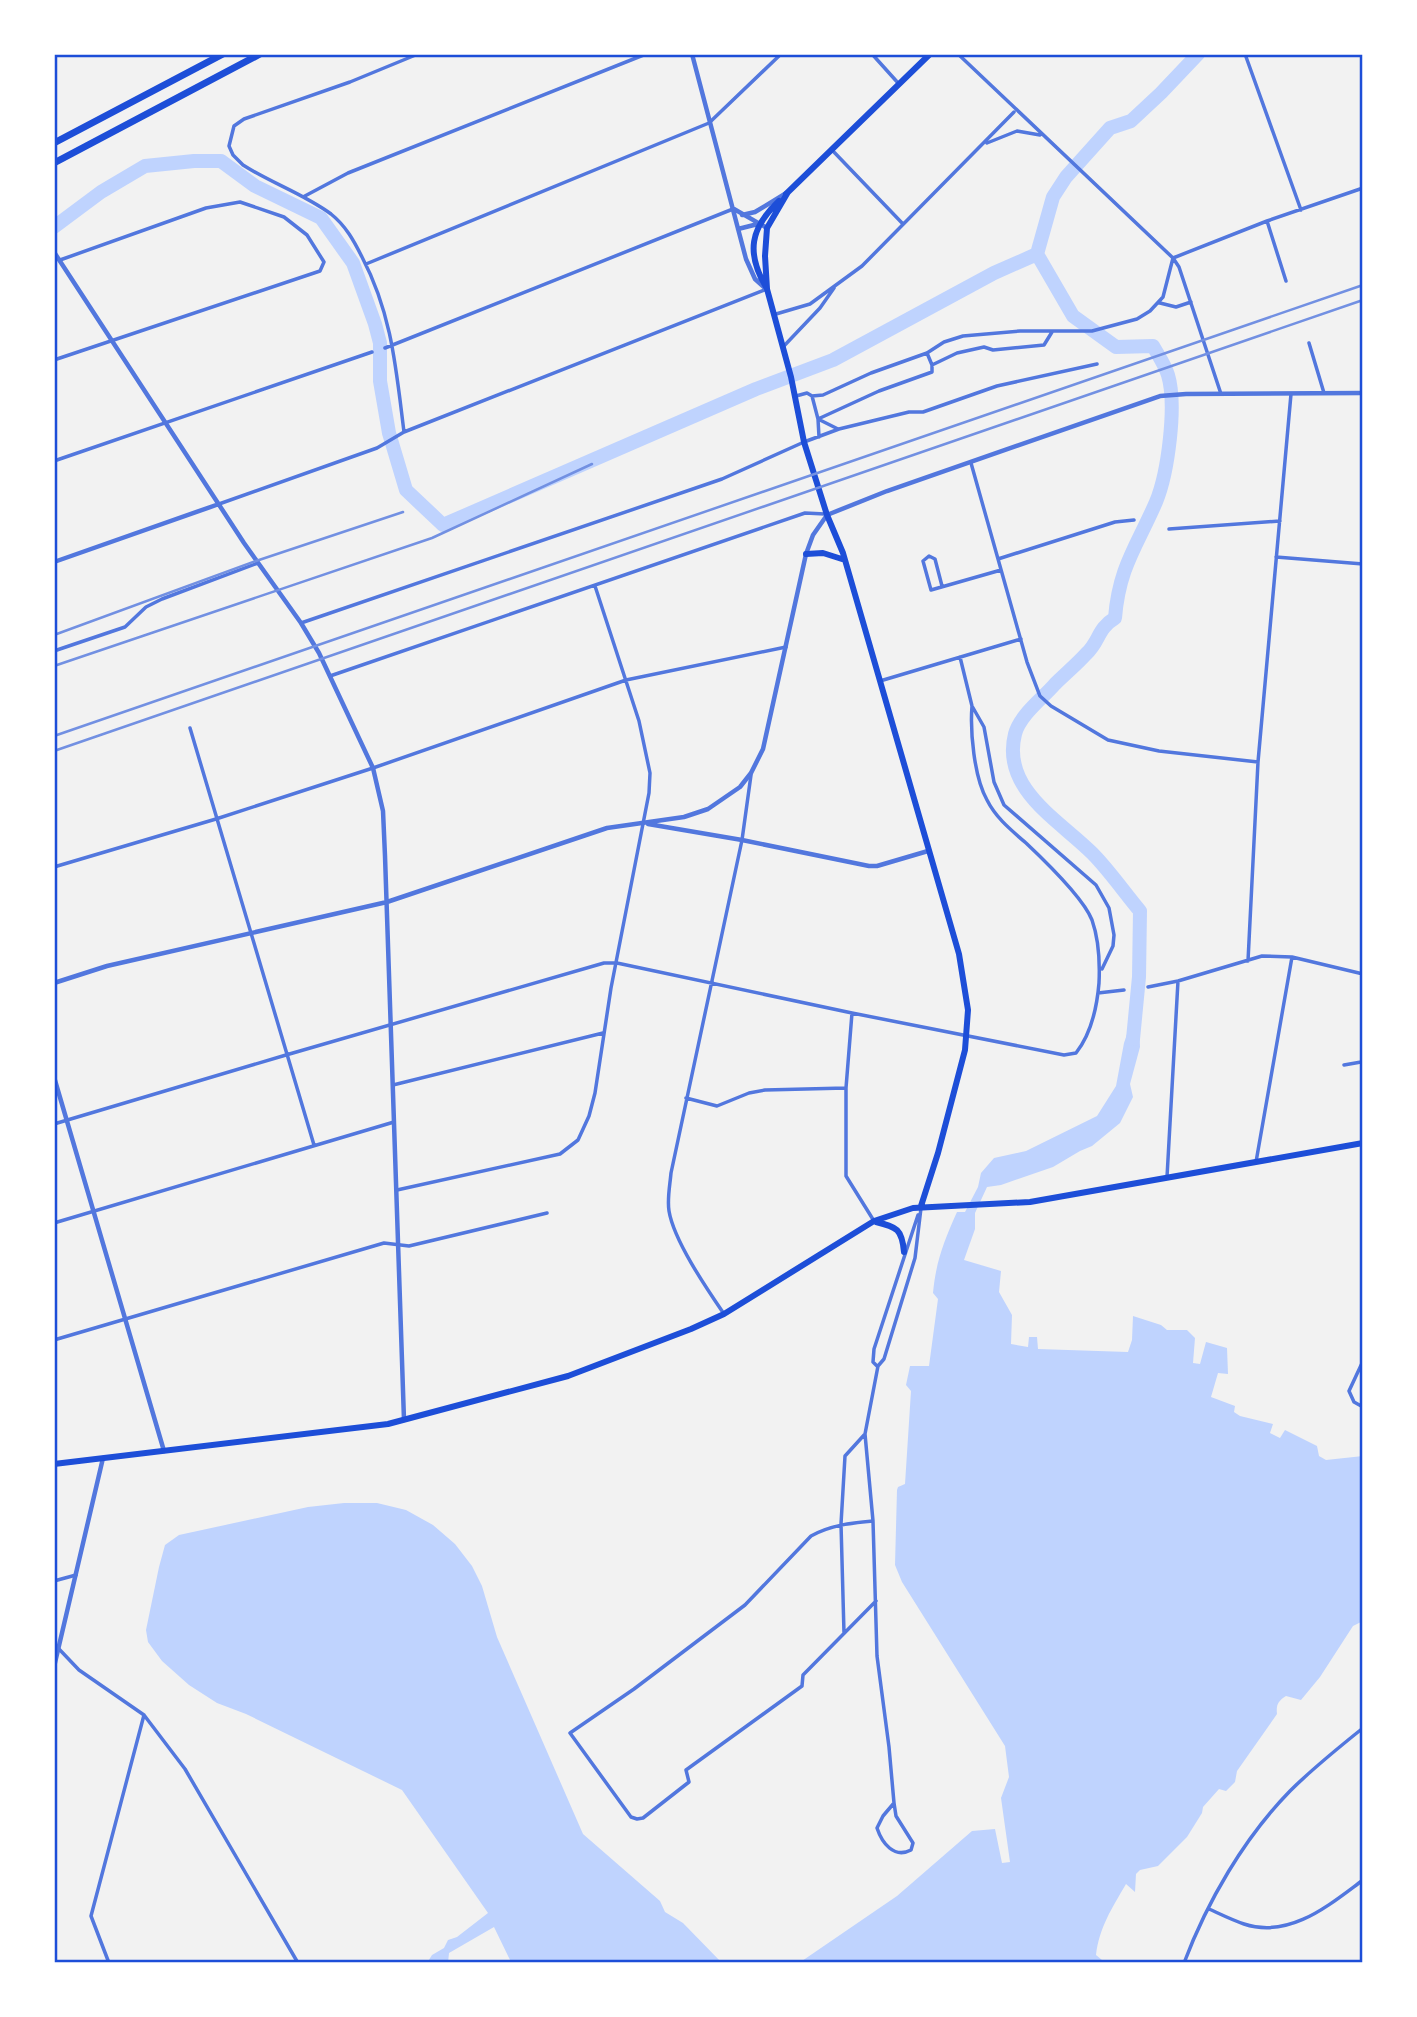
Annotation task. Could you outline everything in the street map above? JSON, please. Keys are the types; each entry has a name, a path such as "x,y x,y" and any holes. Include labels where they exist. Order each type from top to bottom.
{"highway":[{"path":"54,143 223,54"},
{"path":"54,163 260,54"}],"main road":[{"path":"921,1206 960,1074 966,1036 968,1010 959,954 845,560 827,515 804,442 789,371 767,289 754,262 755,234 765,214 930,54"},
{"path":"767,289 767,228 788,192"},
{"path":"806,554 823,553 845,560"},
{"path":"54,1464 355,1429 404,1420 568,1376 724,1314 874,1221 921,1206 1030,1202 1363,1143"},
{"path":"874,1221 892,1225 901,1234 904,1252"}],"street":[{"path":"404,432 394,344 381,300 366,264 343,225 303,197 243,164 233,155 229,146 234,126 244,119 351,82 418,54"},
{"path":"303,197 348,173 646,54"},
{"path":"54,562 385,444 404,432 767,289 755,279 746,259 692,54"},
{"path":"366,264 709,123 781,54"},
{"path":"873,54 900,84"},
{"path":"958,54 1015,111 1173,258 1179,267 1221,394"},
{"path":"1245,54 1301,210"},
{"path":"774,315 810,304 862,266 1015,111"},
{"path":"982,145 1017,131 1042,136"},
{"path":"832,150 904,224"},
{"path":"795,396 807,393 812,396 823,395 963,336 1020,331 1073,333 1105,329 1137,319 1160,303 1167,287 1173,258 1267,221 1363,188"},
{"path":"742,215 755,212 788,192"},
{"path":"54,360 320,271 323,267 321,254 307,235 284,217 240,202 206,208 60,260"},
{"path":"733,209 767,228"},
{"path":"385,348 733,209"},
{"path":"1267,221 1286,281"},
{"path":"738,229 759,224"},
{"path":"54,252 258,563 301,623 330,676 373,768 383,811 404,1420"},
{"path":"782,348 820,308 834,288"},
{"path":"1160,303 1175,307 1191,302"},
{"path":"932,365 957,353 984,347 993,350 1044,345 1052,332"},
{"path":"983,335 984,347"},
{"path":"1309,343 1324,393"},
{"path":"54,461 372,352"},
{"path":"818,419 879,391 932,372 927,353"},
{"path":"301,623 722,479 839,429 909,412 923,412 998,386 1097,364"},
{"path":"330,676 805,513 827,515 887,491 1160,396 1363,393"},
{"path":"1248,961 1258,762 1291,394"},
{"path":"812,396 819,437"},
{"path":"818,419 839,429"},
{"path":"971,463 1037,691 1051,706 1108,740 1130,747 1258,762"},
{"path":"644,824 684,817 708,809 740,787 751,773 763,749 806,554 813,536 827,515"},
{"path":"999,559 1115,522 1134,520"},
{"path":"1169,529 1280,521"},
{"path":"942,586 935,559 929,556 923,561 931,590 1002,570"},
{"path":"1276,557 1363,564"},
{"path":"54,651 125,627 146,607 162,599 258,563"},
{"path":"397,1190 547,1158 570,1148 578,1140 589,1116 644,824 650,773 639,721 595,586"},
{"path":"880,681 1021,639"},
{"path":"54,867 216,819 373,768 626,680 786,647"},
{"path":"54,1125 579,968 617,962 710,984 966,1036 1064,1055 1076,1053 1090,1027 1101,971 1113,946 1114,935 1109,908 1102,893 1083,873 1019,821 1004,805 994,782 984,727 972,705 960,657"},
{"path":"972,705 971,722 976,762 985,797 997,816 1035,851 1081,902 1091,918 1101,971"},
{"path":"190,728 285,1055 314,1145"},
{"path":"724,1314 699,1278 669,1210 671,1173 742,840 751,773"},
{"path":"54,983 107,966 387,902 625,824 644,824 742,840 873,867 928,851"},
{"path":"1148,986 1178,981 1262,956 1292,957 1363,974"},
{"path":"1256,1162 1292,957"},
{"path":"1167,1177 1178,981"},
{"path":"1098,993 1124,990"},
{"path":"852,1013 846,1088 846,1176 874,1221"},
{"path":"393,1085 603,1033"},
{"path":"1344,1065 1361,1062 1363,1059"},
{"path":"54,1077 164,1451"},
{"path":"686,1098 717,1106 749,1093 765,1090 846,1088"},
{"path":"54,1223 394,1122"},
{"path":"877,1366 873,1362 874,1349 921,1206"},
{"path":"894,1803 877,1828 881,1839 895,1853 902,1854 911,1850 913,1843 896,1816 894,1803 877,1656 873,1521 864,1434 877,1366 884,1359 915,1258 921,1206"},
{"path":"54,1340 384,1243 410,1246 547,1213"},
{"path":"1363,1361 1349,1391 1354,1402 1363,1407"},
{"path":"844,1633 841,1524 845,1456 864,1434"},
{"path":"54,1667 103,1457"},
{"path":"873,1521 841,1524 811,1536 745,1605 634,1689 570,1733 631,1817 643,1818 689,1782 686,1770 690,1766 802,1686 803,1675 876,1601"},
{"path":"54,1581 76,1575"},
{"path":"59,1649 79,1670 144,1715 185,1769 298,1963"},
{"path":"109,1963 91,1916 144,1715"},
{"path":"1184,1963 1234,1863 1288,1793 1363,1728"},
{"path":"1209,1909 1247,1925 1286,1926 1306,1919 1363,1880"}],"water":[{"path":"1139,1018 1140,1047 1130,1084 1133,1097 1120,1123 1092,1146 1053,1167 1001,1185 987,1187 975,1213 975,1229 964,1260 1001,1271 999,1292 1012,1315 1011,1344 1028,1347 1029,1337 1037,1337 1038,1349 1128,1352 1132,1340 1133,1316 1161,1325 1167,1330 1187,1330 1195,1338 1193,1363 1200,1364 1206,1342 1227,1348 1228,1374 1218,1373 1211,1397 1235,1406 1234,1412 1240,1416 1273,1424 1270,1433 1280,1438 1285,1430 1317,1446 1319,1456 1326,1460 1363,1456 1363,1621 1353,1626 1320,1677 1301,1700 1286,1696 1279,1702 1277,1714 1237,1771 1235,1782 1226,1791 1219,1789 1203,1807 1187,1837 1158,1866 1140,1870 1136,1874 1135,1892 1126,1884 1100,1936 1096,1955 1101,1962 799,1963 897,1896 972,1831 995,1829 1002,1863 1010,1862 1001,1798 1009,1777 1005,1746 902,1582 895,1565 897,1490 905,1484 911,1391 906,1385 910,1366 929,1366 938,1299 933,1293 938,1261 957,1212 965,1212 978,1187 981,1173 994,1158 1026,1151 1097,1116 1116,1086 1131,1022"},
{"path":"377,1503 406,1510 433,1525 455,1544 472,1566 482,1586 497,1637 583,1834 660,1901 665,1912 683,1923 722,1963 517,1963 511,1962 494,1927 449,1953 448,1963 427,1963 432,1955 444,1948 448,1940 457,1937 488,1913 402,1790 246,1714 217,1703 189,1685 162,1661 148,1642 146,1630 165,1545 179,1535 308,1507"}],"waterway":[{"path":"1133,1039 1139,977 1140,911 1098,860 1036,802 1016,771 1013,754 1015,734 1022,720 1091,649 1105,626 1115,618 1125,570 1156,502 1164,474 1170,439 1171,388 1167,371 1153,346 1116,347 1073,316 1037,254 1053,197 1066,177 1110,128 1131,121 1198,54"},
{"path":"54,227 101,192 145,166 194,161 221,161 255,186 321,218 353,263 375,324 380,343 380,381 389,433 406,490 443,525 756,389 833,360 994,273 1037,254"}],"railway":[{"path":"54,736 1363,285"},
{"path":"54,751 1363,300"},
{"path":"54,666 432,538 592,464"},
{"path":"54,635 256,561 403,512"}]}
